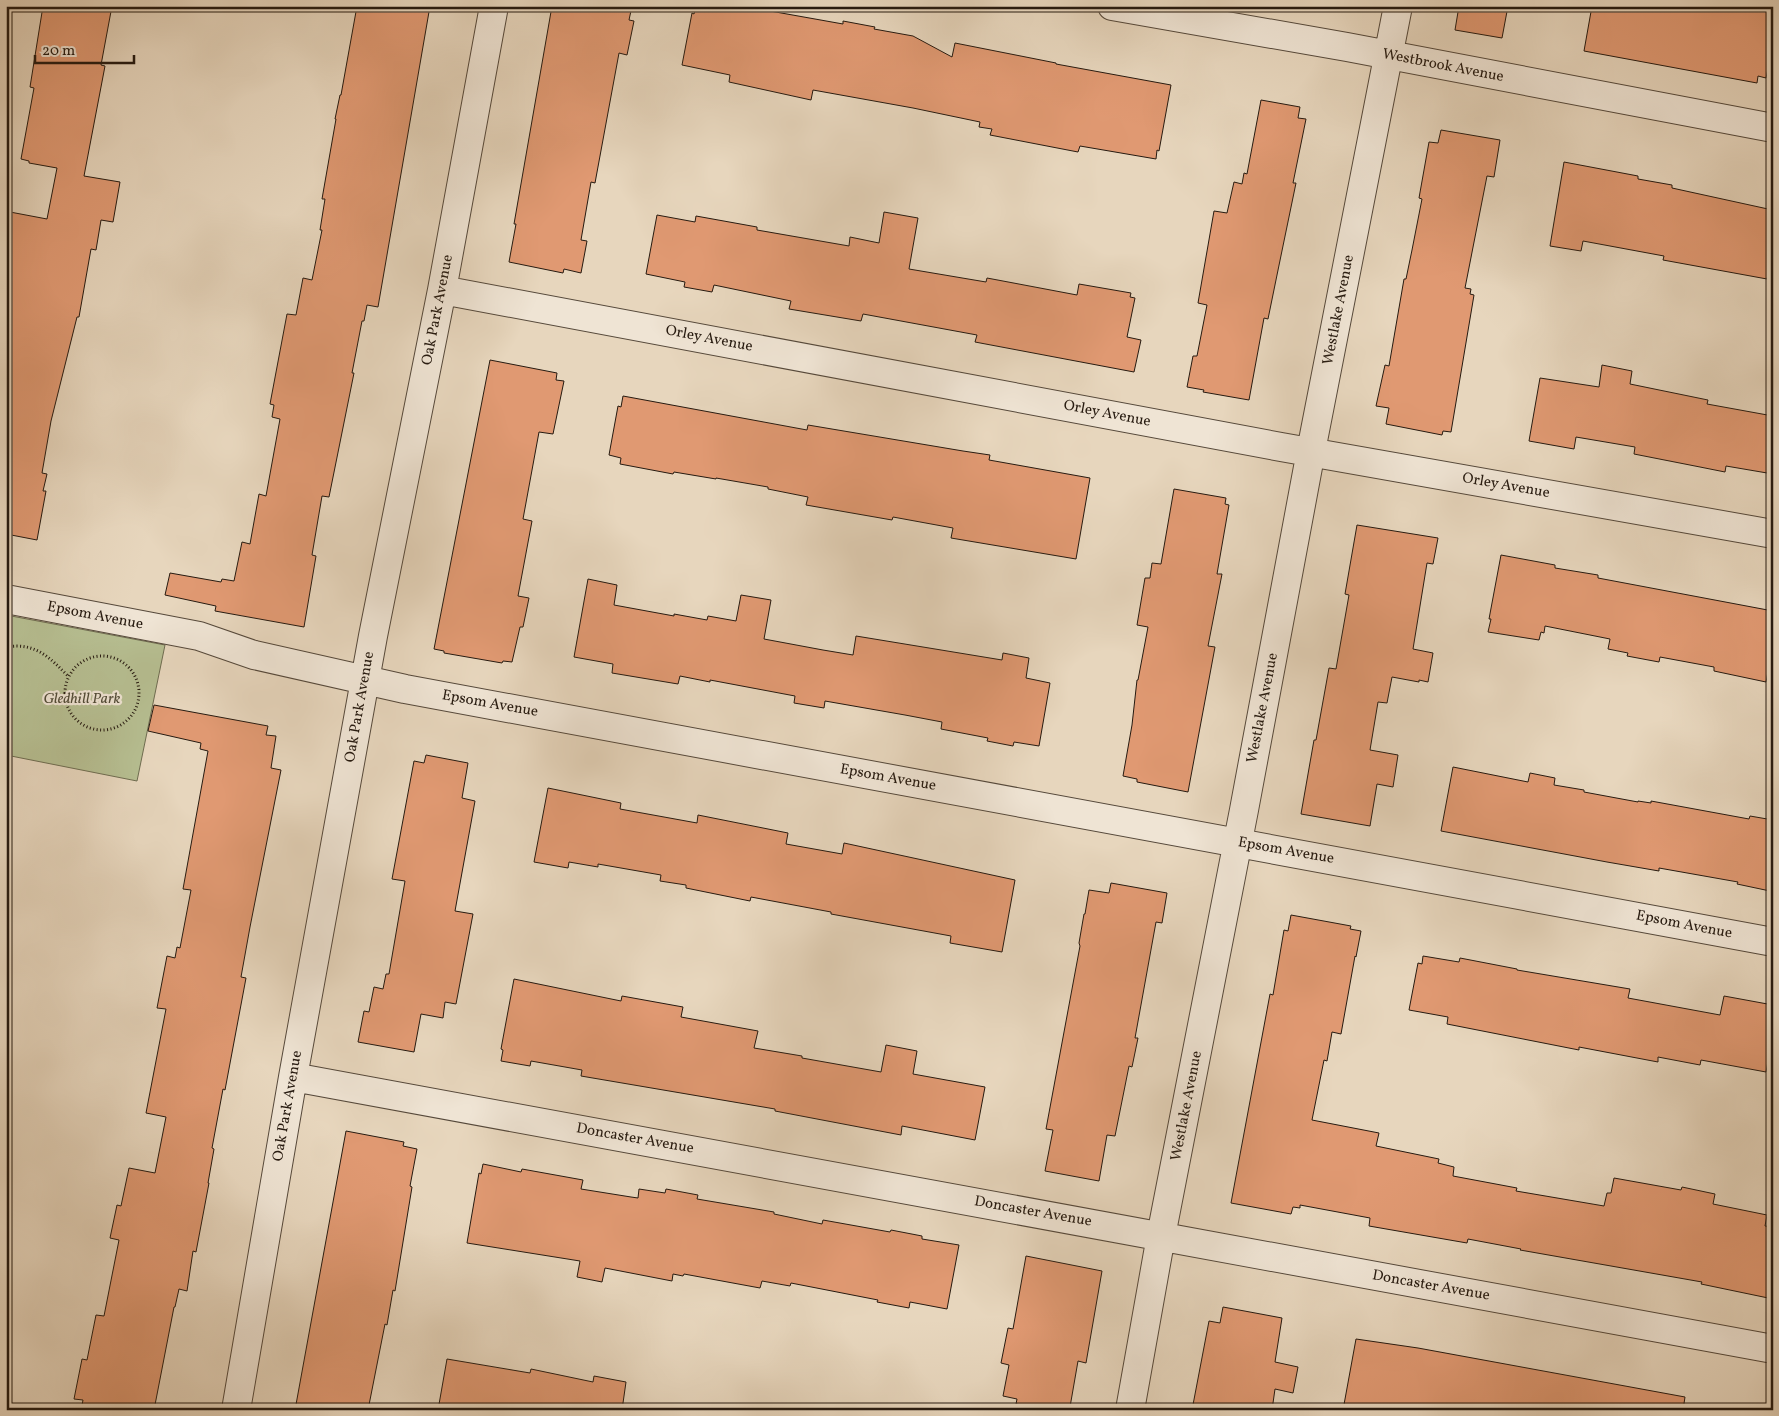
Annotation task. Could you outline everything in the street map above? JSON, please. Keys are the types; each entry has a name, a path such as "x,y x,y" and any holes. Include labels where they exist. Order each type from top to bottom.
{"street":[{"name":"Oak Park Avenue","path":"236,1410 293,1077 494,6"},
{"name":"Westbrook Avenue","path":"1112,6 1389,55 1773,128"},
{"name":"Westlake Avenue","path":"1130,1410 1161,1236 1398,6"},
{"name":"Orley Avenue","path":"442,290 1311,451 1773,534"},
{"name":"Epsom Avenue","path":"6,599 199,636 254,654 366,680 1773,942"},
{"name":"Doncaster Avenue","path":"293,1077 1773,1349"}],"path":[{"path":"6,647 28,647 45,654 69,677"},
{"path":"98,656 110,657 122,662 131,670 137,680 140,693 138,705 124,724 112,729 88,728 70,712 66,700 66,685 69,677 76,667 86,660 98,656"}],"green space":[{"name":"Gledhill Park","path":"6,615 165,645 137,781 6,755"}],"building":[{"path":"43,6 112,6 101,65 105,66 84,176 120,182 113,222 101,220 96,250 91,249 79,317 77,317 51,421 42,473 47,474 43,491 46,491 37,540 6,534 6,233 10,212 47,219 57,168 29,163 29,161 21,159 34,88 30,87"},
{"path":"357,6 430,6 378,307 367,305 364,321 362,321 352,373 354,373 329,497 322,496 312,555 316,556 304,627 215,611 216,606 165,595 170,573 221,582 222,579 234,581 242,542 250,544 259,494 266,496 280,419 272,417 274,405 270,404 287,314 296,315 303,278 312,280 322,230 320,230 325,199 322,199 335,119"},
{"path":"552,6 632,6 629,20 634,21 627,55 619,53 595,183 591,182 581,240 587,241 581,273 564,269 563,273 509,262"},
{"path":"696,6 719,6 742,10 742,6 843,24 843,21 913,36 952,57 955,43 1171,85 1159,151 1157,150 1156,159 1080,146 1078,152 990,135 992,129 979,127 980,122 913,108 813,90 811,100 729,82 730,75 682,65 692,13 694,14"},
{"path":"1459,6 1508,6 1502,38 1455,30"},
{"path":"1592,6 1759,6 1773,9 1773,45 1766,78 1758,76 1757,83 1584,51"},
{"path":"1261,100 1300,107 1298,118 1306,119 1293,183 1296,183 1268,319 1264,318 1249,400 1203,392 1204,390 1187,387 1193,356 1197,356 1207,305 1198,303 1214,211 1227,213 1234,182 1242,184 1244,173 1247,174"},
{"path":"1441,130 1500,140 1494,177 1487,176 1465,288 1471,289 1470,294 1474,295 1451,432 1443,431 1442,435 1386,424 1389,408 1376,406 1385,365 1389,366 1404,279 1406,279 1422,199 1419,198 1429,142 1438,143"},
{"path":"1564,162 1638,176 1638,179 1672,185 1672,188 1768,209 1768,212 1773,213 1773,251 1767,279 1663,260 1664,256 1583,241 1581,251 1550,246"},
{"path":"884,212 918,218 909,269 986,282 987,278 1077,295 1079,284 1131,293 1130,297 1135,298 1127,337 1141,340 1134,372 975,342 977,335 863,314 861,321 789,309 791,301 714,285 712,292 684,287 685,282 646,274 657,215 695,222 696,216 757,227 757,230 849,246 850,237 879,243"},
{"path":"490,360 557,373 556,380 564,381 553,434 539,432 523,519 532,521 518,596 529,598 523,627 520,627 512,662 503,661 502,663 444,653 444,651 434,649"},
{"path":"1602,365 1632,371 1630,384 1708,400 1707,404 1773,416 1773,474 1726,466 1725,472 1634,454 1635,447 1576,437 1574,449 1529,441 1540,378 1599,387"},
{"path":"623,396 807,430 808,425 990,455 989,460 1090,478 1076,559 951,538 953,528 893,517 892,520 806,505 808,497 768,489 768,487 674,472 673,474 620,464 621,458 609,455 618,406 621,407"},
{"path":"1174,489 1226,498 1225,504 1229,505 1217,574 1222,574 1208,646 1215,647 1188,792 1137,782 1137,779 1123,776 1132,725 1137,680 1148,627 1137,625 1145,578 1150,578 1152,563 1161,564"},
{"path":"1357,525 1438,538 1433,564 1427,563 1413,649 1433,653 1428,682 1392,677 1387,703 1378,702 1370,750 1398,755 1393,787 1377,784 1370,826 1301,814 1329,668 1336,669 1349,595 1345,594"},
{"path":"1501,555 1555,565 1555,568 1598,575 1598,578 1773,611 1773,662 1770,661 1766,682 1714,671 1714,667 1660,657 1659,662 1627,656 1628,653 1608,649 1610,639 1545,626 1544,633 1541,632 1539,640 1488,632"},
{"path":"588,579 617,585 614,605 707,620 708,616 736,621 741,595 771,600 764,639 823,650 853,655 856,636 1002,660 1003,653 1029,658 1026,678 1050,683 1039,746 1014,742 1013,746 987,741 988,738 941,729 942,722 905,715 825,701 824,708 794,703 795,696 710,680 710,682 680,676 678,684 612,673 613,664 574,657"},
{"path":"154,705 268,726 266,735 276,736 271,768 281,770 241,977 246,978 212,1148 214,1149 209,1183 196,1252 193,1251 187,1291 179,1289 174,1307 154,1410 81,1410 83,1400 74,1399 82,1359 87,1360 96,1315 104,1316 119,1240 110,1238 117,1205 121,1206 129,1168 155,1173 166,1117 146,1113 166,1009 157,1008 167,956 175,958 177,947 180,948 191,890 183,889 208,751 200,749 201,743 148,731"},
{"path":"426,755 468,763 462,798 475,801 455,911 473,914 456,1004 445,1002 443,1018 421,1014 414,1052 358,1042 364,1011 369,1012 374,987 383,989 386,974 389,974 405,881 392,879 414,761 424,763"},
{"path":"1453,767 1528,782 1530,773 1555,778 1554,785 1584,790 1584,792 1638,802 1651,803 1651,801 1749,819 1750,816 1773,820 1773,875 1770,891 1737,884 1738,882 1659,868 1659,871 1441,831"},
{"path":"548,788 621,803 620,809 697,823 698,815 788,833 786,844 842,854 844,843 1015,880 1002,952 950,943 951,936 751,897 750,901 686,888 686,885 660,881 661,875 598,864 598,867 569,862 568,868 534,862"},
{"path":"1111,883 1167,893 1162,923 1156,922 1135,1038 1138,1038 1132,1067 1129,1066 1115,1136 1107,1135 1099,1181 1045,1171 1053,1130 1046,1129 1089,890 1109,893"},
{"path":"1291,915 1351,926 1350,929 1361,931 1341,1034 1332,1032 1327,1061 1324,1060 1312,1120 1379,1133 1376,1146 1439,1159 1438,1163 1454,1167 1453,1176 1517,1188 1516,1191 1604,1206 1607,1193 1611,1193 1614,1178 1681,1190 1682,1187 1715,1194 1713,1204 1767,1215 1765,1226 1773,1227 1773,1299 1701,1284 1702,1282 1468,1239 1467,1243 1369,1226 1370,1218 1300,1205 1300,1208 1293,1207 1291,1214 1231,1203 1270,994 1273,995 1284,930 1288,931"},
{"path":"1423,956 1459,962 1460,958 1517,970 1630,989 1628,998 1720,1015 1724,996 1773,1005 1773,1033 1766,1072 1701,1060 1700,1065 1658,1057 1658,1062 1579,1047 1579,1050 1447,1024 1448,1017 1409,1010 1418,963 1422,964"},
{"path":"514,979 621,1001 622,996 683,1007 681,1017 758,1031 754,1048 802,1056 802,1058 881,1072 886,1045 917,1051 913,1074 985,1087 975,1140 902,1126 901,1135 775,1111 775,1109 581,1076 582,1070 531,1061 530,1066 501,1061 503,1050 501,1049"},
{"path":"346,1131 404,1142 403,1146 417,1149 395,1291 393,1290 387,1325 385,1324 368,1410 295,1410"},
{"path":"483,1164 521,1172 522,1169 583,1180 581,1189 638,1198 639,1189 665,1193 666,1189 698,1195 697,1199 774,1212 774,1214 822,1224 823,1220 890,1232 891,1230 922,1236 922,1239 959,1245 947,1309 910,1302 909,1308 791,1283 790,1286 762,1281 760,1288 684,1274 683,1276 673,1274 672,1281 605,1268 602,1282 577,1277 580,1261 467,1243 479,1173 481,1174"},
{"path":"1026,1256 1102,1271 1086,1363 1078,1361 1070,1407 1060,1405 1059,1410 1046,1410 1016,1404 1017,1399 1003,1396 1009,1365 1001,1363 1008,1328 1013,1329"},
{"path":"1223,1307 1282,1318 1275,1362 1298,1367 1293,1393 1275,1389 1272,1410 1192,1410 1209,1321 1220,1323"},
{"path":"1356,1339 1418,1348 1685,1397 1683,1410 1343,1410"},
{"path":"447,1359 530,1373 531,1369 593,1382 594,1376 626,1382 622,1410 438,1410"}]}
